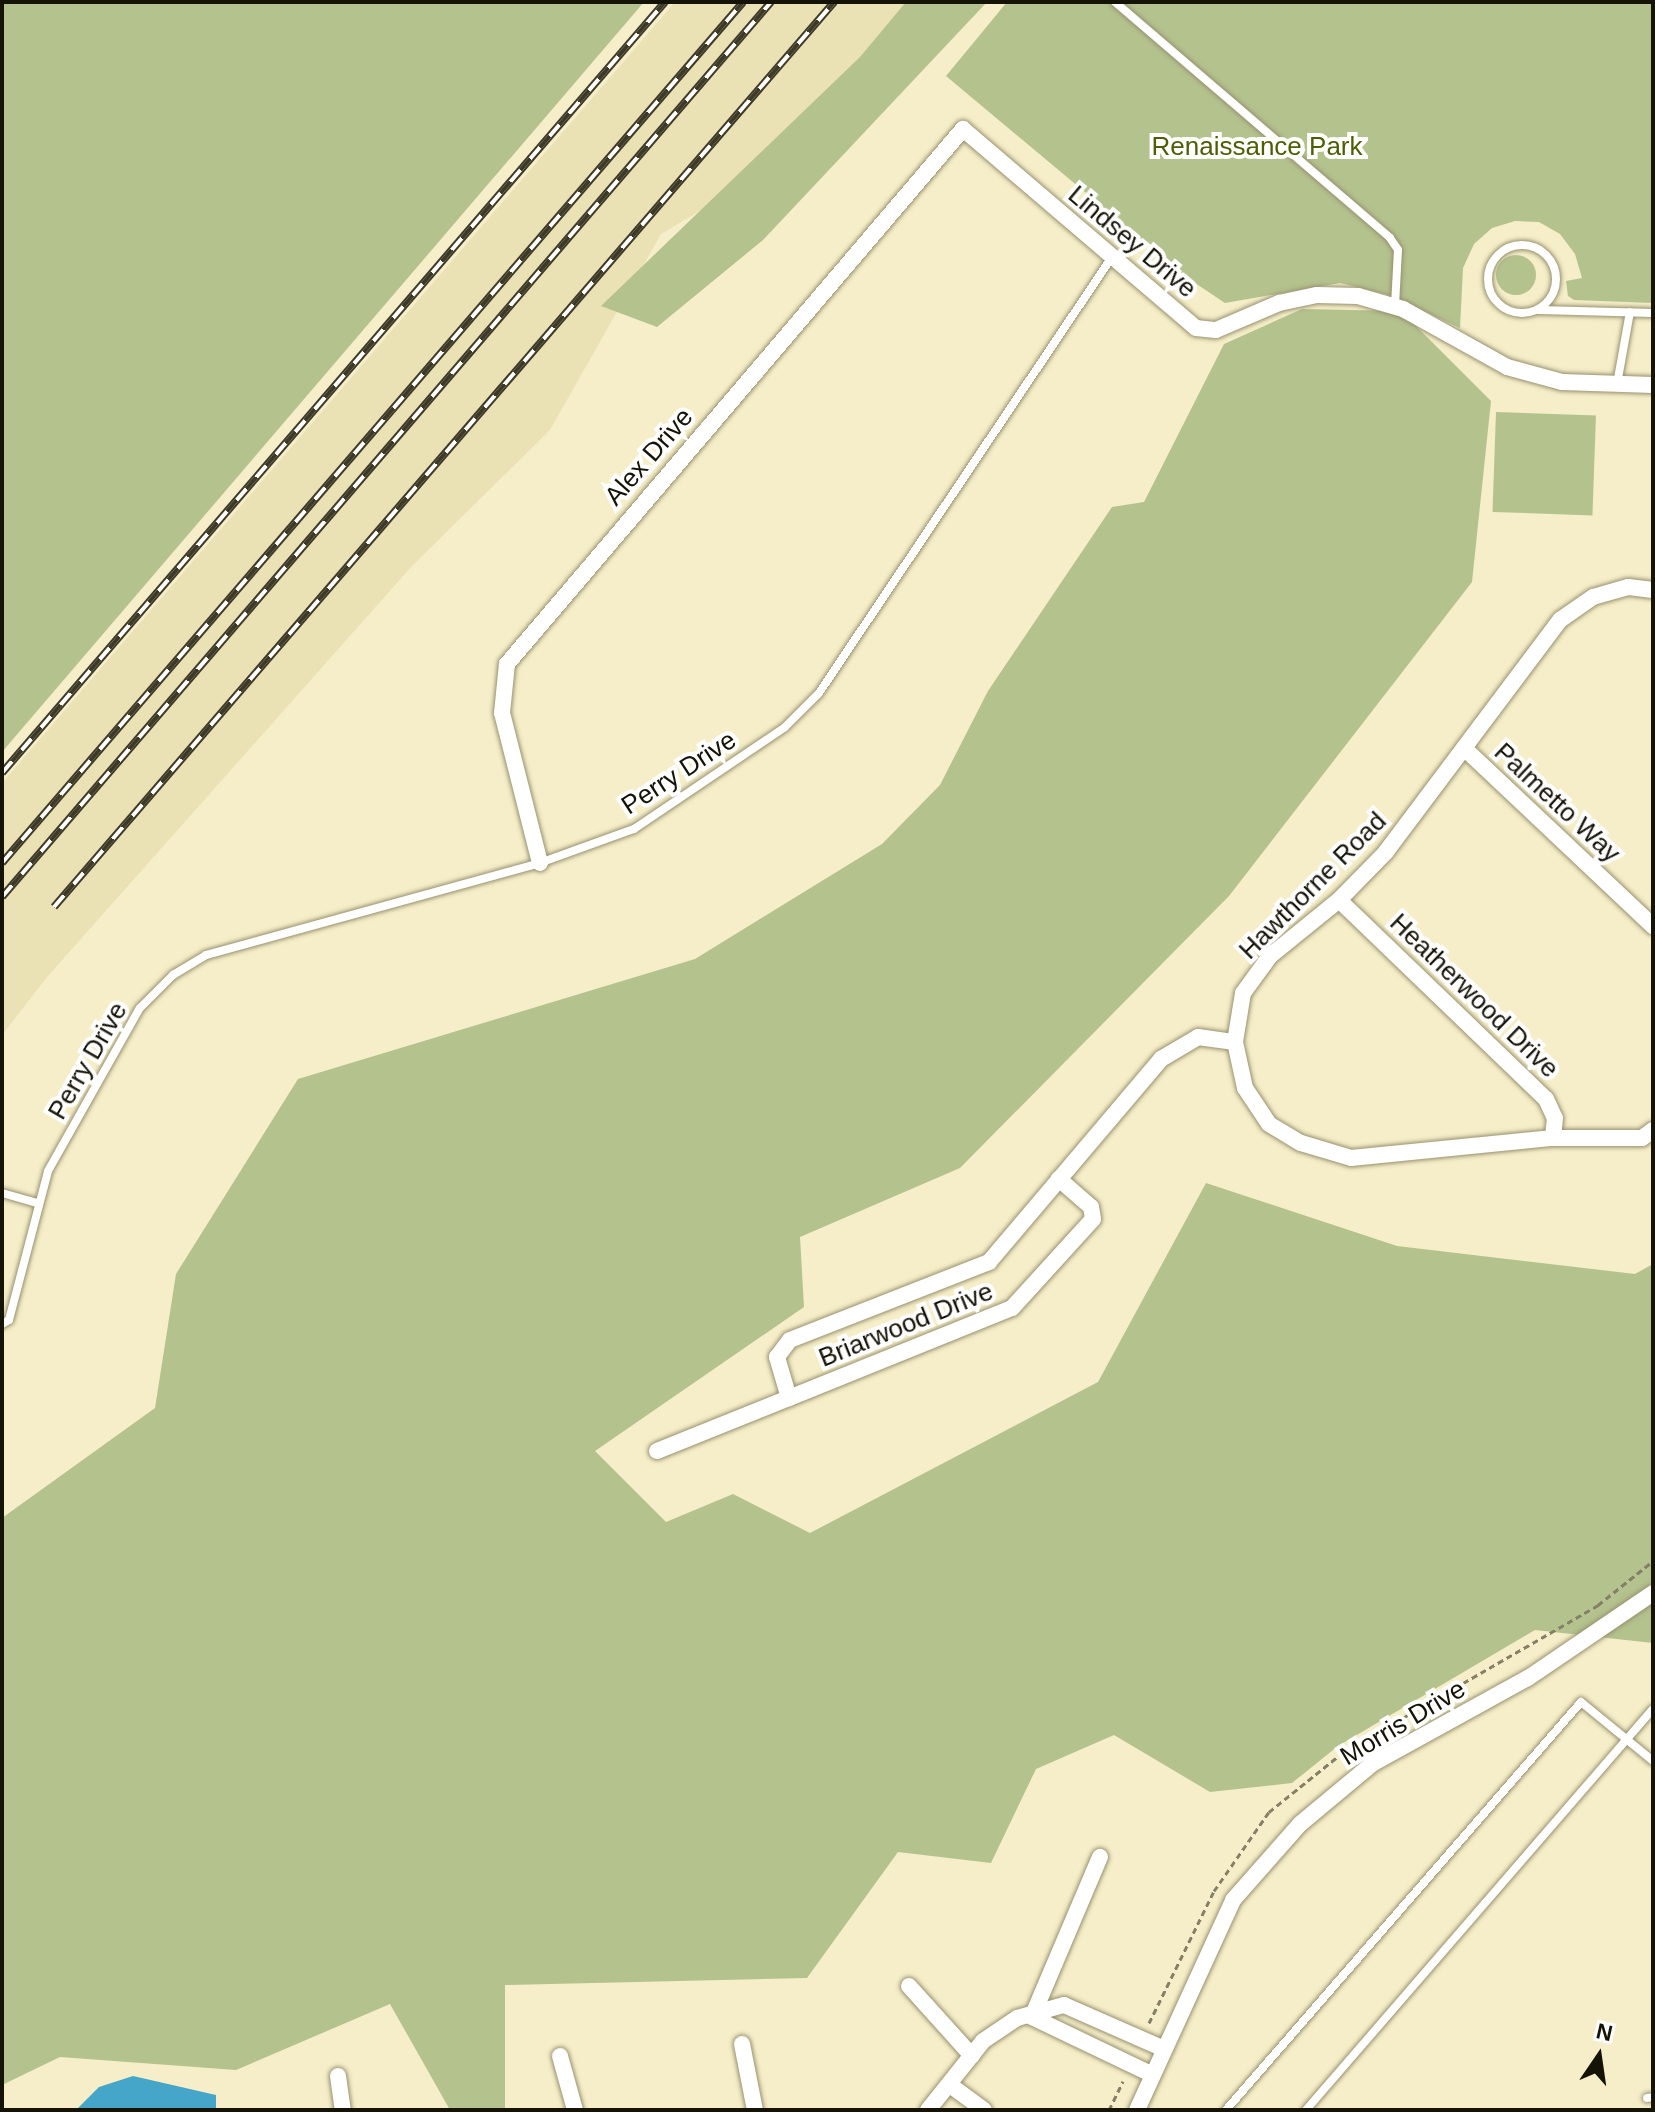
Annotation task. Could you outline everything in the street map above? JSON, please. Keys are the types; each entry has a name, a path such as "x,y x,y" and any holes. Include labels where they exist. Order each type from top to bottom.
{"street":[{"name":"Lindsey Drive","path":"963,129 1196,328 1216,330 1279,303 1317,295 1358,296 1395,307 1507,367 1562,382 1653,385"},
{"name":"Alex Drive","path":"540,863 502,713 507,664 963,129"},
{"name":"Hawthorne Road","path":"1653,590 1628,587 1593,597 1560,620 1421,810 1339,900 1270,956 1243,993 1235,1042 1245,1088 1269,1124 1301,1143 1351,1158 1553,1138 1642,1138 1653,1130"},
{"name":"Palmetto Way","path":"1464,748 1653,926"},
{"name":"Heatherwood Drive","path":"1339,900 1546,1099 1555,1118 1553,1138"},
{"name":"Briarwood Drive","path":"789,1398 777,1357 790,1340 989,1262 1161,1059 1198,1037 1235,1042"},
{"name":"Briarwood Drive","path":"657,1451 1012,1308 1093,1219 1091,1207 1059,1179"},
{"name":"Morris Drive","path":"1137,2110 1233,1900 1300,1824 1372,1764 1528,1678 1653,1593"},
{"path":"1032,2017 1100,1857"},
{"path":"909,1986 972,2056"},
{"path":"928,2110 983,2041 1017,2018 1032,2017 1064,2005 1164,2049"},
{"path":"1032,2017 1153,2075"},
{"path":"742,2044 755,2110"},
{"path":"560,2056 575,2110"},
{"path":"338,2076 343,2110"},
{"path":"950,2085 984,2110"}],"lane":[{"path":"1115,2 1390,238 1398,250 1395,307"},
{"path":"1538,310 1553,294 1552,262 1524,245 1502,251 1488,270 1491,293 1506,310 1653,313"},
{"name":"Perry Drive","path":"2,1324 9,1320 34,1213 48,1171 140,1008 173,975 206,955 540,863 634,829 785,727 819,693 1112,257"},
{"path":"1617,384 1630,312"},
{"path":"2,1193 37,1203"},
{"path":"1226,2110 1581,1702 1653,1761"},
{"path":"1306,2110 1653,1709"}],"shaded area":[{"path":"675,2 908,2 758,176 661,234 550,430 412,566 48,976 2,1035 2,783"}],"green space":[{"path":"2,2 644,2 2,752"},
{"path":"906,2 987,2 763,240 657,327 601,306 860,57"},
{"name":"Renaissance Park","path":"1007,2 1653,2 1653,303 1574,300 1568,296 1566,281 1582,278 1575,254 1560,234 1539,222 1515,221 1492,228 1474,244 1463,268 1460,328 1389,295 1340,283 1225,303 1189,279 946,76"},
{"path":"1516,255 1530,261 1536,275 1530,289 1516,295 1502,289 1496,275 1502,261"},
{"path":"1302,309 1401,311 1491,401 1472,582 1229,896 960,1168 800,1237 804,1307 595,1451 666,1522 733,1494 810,1533 1098,1382 1206,1183 1397,1246 1635,1274 1653,1264 1653,1643 1535,1630 1338,1746 1292,1783 1210,1792 1114,1735 1036,1769 991,1863 898,1852 807,1978 505,1985 505,2110 450,2110 390,2004 236,2070 60,2057 2,2085 2,1518 155,1408 176,1274 298,1079 695,959 882,844 940,785 988,691 1112,507 1144,502 1224,344"},
{"path":"1496,412 1596,415 1592,515 1493,512"}],"water":[{"path":"133,2076 216,2095 216,2110 76,2110 99,2087"}],"railway":[{"path":"2,773 665,2"},
{"path":"2,863 743,2"},
{"path":"2,897 771,2"},
{"path":"54,907 834,2"}]}
